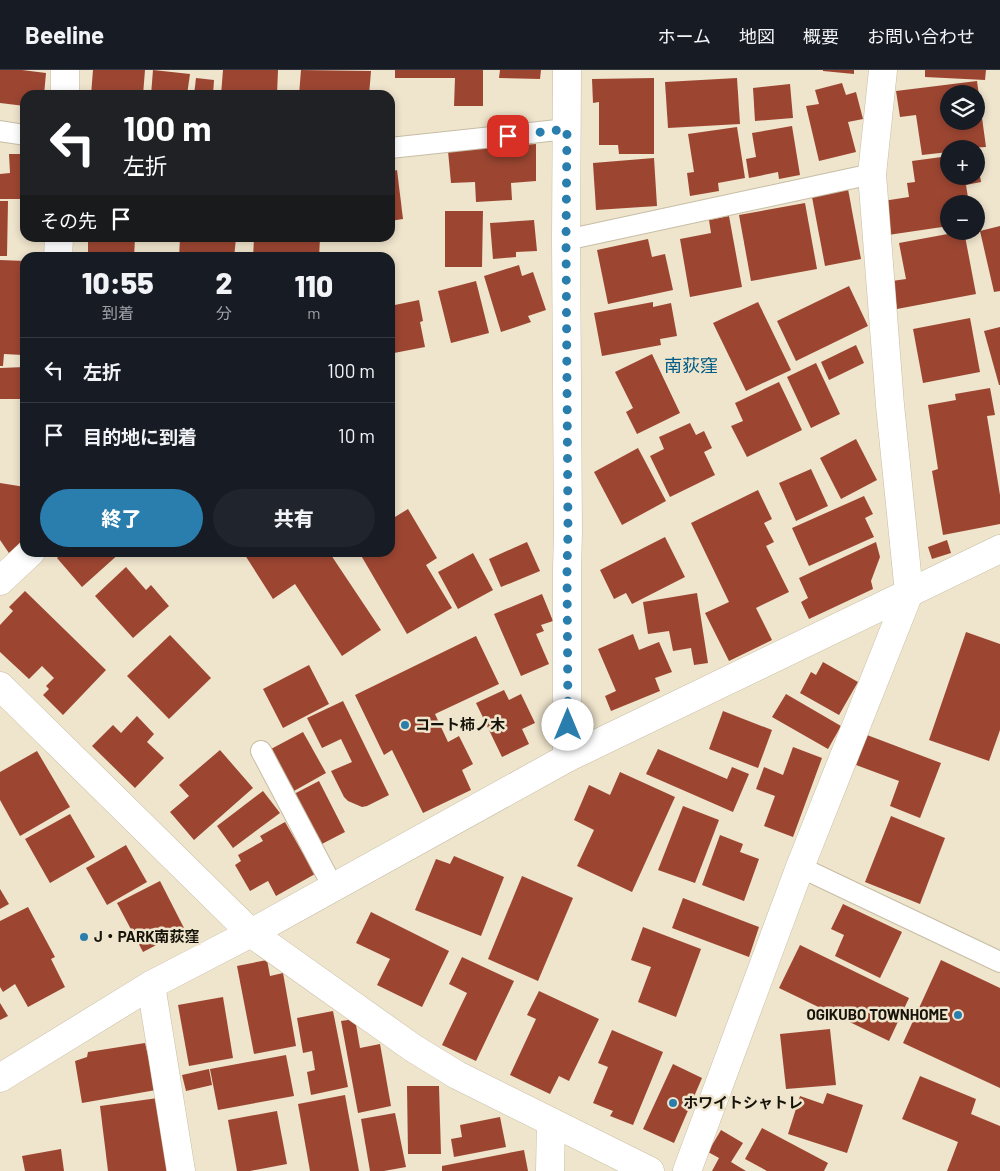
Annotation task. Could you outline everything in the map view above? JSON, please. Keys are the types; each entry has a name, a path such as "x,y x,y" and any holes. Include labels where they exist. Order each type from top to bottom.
{"street":[{"path":"65,70 65,90"},
{"path":"567,70 567,758"},
{"path":"687,1171 800,867 909,593 890,405 872,174 883,70"},
{"path":"0,1078 151,985 252,933 567,758 1000,549"},
{"path":"0,581 26,557"},
{"path":"0,686 252,933 413,1048 457,1074 650,1171"},
{"path":"151,985 181,1171"},
{"path":"550,1171 551,1122"}],"lane":[{"path":"395,147 567,129"},
{"path":"0,131 20,134"},
{"path":"566,240 872,174"},
{"path":"261,751 333,887"},
{"path":"800,867 1000,962"}],"building":[{"path":"0,70 46,73 44,90 20,90 20,105 0,103"},
{"path":"93,70 145,70 143,90 91,90"},
{"path":"153,70 190,74 188,90 151,90"},
{"path":"223,70 278,70 277,90 221,90"},
{"path":"301,70 371,71 369,90 299,90"},
{"path":"395,70 483,70 483,106 454,106 455,78 395,78"},
{"path":"500,70 541,70 540,79 499,78"},
{"path":"854,70 854,74 823,71"},
{"path":"925,70 986,70 985,80 925,77"},
{"path":"196,78 214,80 213,90 195,90"},
{"path":"654,78 654,154 619,154 618,145 599,145 599,102 593,103 592,79"},
{"path":"737,78 740,124 668,128 665,82"},
{"path":"977,81 978,85 945,85"},
{"path":"842,83 846,95 856,92 863,119 848,122 856,152 819,161 806,106 819,104 815,90"},
{"path":"790,84 793,118 755,121 753,88"},
{"path":"940,86 940,130 984,130 986,147 985,140 940,140 940,153 922,155 916,115 900,117 896,91"},
{"path":"792,126 800,175 779,179 778,172 749,178 746,159 756,157 752,133"},
{"path":"737,127 745,178 718,183 719,191 690,196 687,173 694,172 688,134"},
{"path":"536,144 536,181 511,183 512,200 476,202 475,182 451,183 448,151"},
{"path":"9,154 20,154 20,199 0,199 0,174 10,173"},
{"path":"940,157 940,185 966,185 968,195 940,195 940,227 888,235 883,201 909,197 907,183 915,182 912,161"},
{"path":"654,158 657,206 596,210 593,163"},
{"path":"397,170 403,219 395,220 395,171"},
{"path":"848,189 861,259 825,266 812,197"},
{"path":"0,201 8,201 7,256 0,256"},
{"path":"805,203 817,269 751,281 739,215"},
{"path":"445,211 483,211 482,267 445,267"},
{"path":"729,216 742,287 690,297 680,239 711,233 709,220"},
{"path":"534,220 537,251 516,252 516,257 493,259 490,223"},
{"path":"1000,226 1000,291 994,292 982,240 985,240 985,230"},
{"path":"940,235 940,240 966,240 976,294 897,309 892,281 906,279 899,243"},
{"path":"648,239 652,257 665,254 673,290 608,304 597,250"},
{"path":"88,242 135,242 134,252 88,252"},
{"path":"180,242 236,242 235,252 179,252"},
{"path":"254,242 320,242 319,252 253,252"},
{"path":"0,260 20,261 20,355 4,354 3,366 0,366"},
{"path":"519,265 522,276 533,272 546,310 528,316 531,322 501,332 484,276"},
{"path":"476,281 489,333 451,343 438,291"},
{"path":"849,286 868,326 796,361 777,321"},
{"path":"419,300 423,321 420,322 425,347 395,353 395,305"},
{"path":"653,302 653,307 671,303 677,336 660,339 661,345 602,356 594,313"},
{"path":"758,302 791,370 746,391 713,323"},
{"path":"970,318 980,372 923,383 913,329"},
{"path":"1000,327 1000,385 999,385 984,331"},
{"path":"856,345 864,363 829,380 821,362"},
{"path":"652,354 680,413 637,434 626,412 633,408 615,372"},
{"path":"816,363 840,414 811,428 787,377"},
{"path":"20,367 20,399 0,399 0,368"},
{"path":"779,382 802,430 747,457 731,426 743,421 735,403"},
{"path":"990,388 995,415 987,416 1000,495 1000,524 943,535 932,471 938,469 928,405 956,400 955,394"},
{"path":"690,423 696,435 704,431 712,448 704,452 715,475 670,497 650,456 664,449 659,437"},
{"path":"856,439 877,480 841,499 820,458"},
{"path":"638,448 666,501 622,525 594,472"},
{"path":"811,469 828,506 796,521 779,483"},
{"path":"0,483 20,486 20,547 11,556 0,540"},
{"path":"758,490 772,519 764,523 774,542 766,546 789,592 756,608 772,640 729,661 705,613 729,602 691,523"},
{"path":"864,496 873,514 865,518 874,537 809,566 792,528"},
{"path":"408,509 437,558 426,565 452,608 407,634 362,557 395,557 395,517"},
{"path":"665,537 685,577 632,604 626,593 614,599 600,570"},
{"path":"947,540 951,553 932,559 928,547"},
{"path":"527,542 540,571 501,587 489,559"},
{"path":"876,542 880,557 871,581 873,589 809,619 801,602 808,598 799,578"},
{"path":"473,553 493,590 458,609 438,572"},
{"path":"58,557 115,557 82,587"},
{"path":"246,557 332,557 381,630 342,656 295,584 273,599"},
{"path":"126,567 146,590 151,585 169,606 133,638 95,596"},
{"path":"25,591 106,670 63,715 43,695 49,689 46,686 54,678 42,666 29,679 0,652 0,625 13,611 9,607"},
{"path":"697,593 708,663 694,665 691,648 673,651 669,631 648,634 643,602"},
{"path":"542,594 553,621 541,625 544,631 536,634 549,664 521,676 494,614"},
{"path":"966,632 1000,644 1000,730 989,761 929,740"},
{"path":"633,634 639,650 659,642 672,672 655,678 660,691 611,711 605,696 616,691 598,649"},
{"path":"170,635 211,678 169,719 127,676"},
{"name":"コート柿ノ木","path":"476,636 499,684 435,714 448,742 459,736 473,764 462,770 471,790 423,813 392,750 384,755 355,695"},
{"path":"823,662 858,682 839,715 800,693 811,672 816,675"},
{"path":"309,665 329,704 283,728 263,689"},
{"path":"504,690 509,700 521,694 535,723 522,729 529,744 502,757 476,703"},
{"path":"786,694 841,726 828,749 772,717"},
{"path":"343,701 389,795 367,806 362,807 348,801 344,797 331,771 352,762 341,739 322,748 307,718"},
{"path":"723,711 772,730 758,768 709,749"},
{"path":"137,716 154,734 147,742 164,758 135,788 92,746 113,725 121,733"},
{"path":"303,732 326,773 294,791 271,749"},
{"path":"867,735 941,763 920,818 890,806 899,781 856,765"},
{"path":"793,747 822,758 793,837 764,826 775,796 756,789 764,767 783,775"},
{"path":"658,749 727,779 732,767 749,774 733,812 646,774"},
{"path":"220,750 253,788 194,840 170,812 189,796 179,785"},
{"path":"37,751 70,807 20,836 0,800 0,772"},
{"path":"620,772 675,797 632,892 577,866 594,830 574,820 589,785 610,795"},
{"path":"319,781 345,832 318,846 292,795"},
{"path":"263,791 280,813 233,848 217,826"},
{"path":"683,806 719,820 695,883 658,870"},
{"path":"70,814 95,857 50,883 25,839"},
{"path":"891,816 945,838 920,904 865,882"},
{"path":"285,822 315,874 276,896 268,881 250,891 235,865 241,861 238,855 263,841 260,836"},
{"path":"720,835 743,844 740,852 759,859 744,901 702,885"},
{"path":"126,845 147,882 107,905 86,868"},
{"path":"454,856 504,877 481,936 415,910 436,859 450,864"},
{"path":"522,876 573,898 538,981 488,959"},
{"path":"160,881 185,930 143,952 117,903"},
{"path":"0,889 9,904 0,909"},
{"path":"683,898 759,927 749,957 672,928"},
{"path":"843,904 902,932 880,978 835,956 844,935 831,929"},
{"path":"28,907 55,957 51,959 65,987 28,1007 15,984 3,992 0,987 0,921"},
{"path":"371,912 449,951 422,1007 377,985 390,959 356,943"},
{"path":"643,927 701,949 676,1017 638,1002 651,967 631,960"},
{"path":"800,945 909,998 889,1041 779,988"},
{"path":"462,957 514,981 476,1061 442,1045 467,993 449,984"},
{"path":"267,960 270,976 283,973 296,1046 254,1054 237,966"},
{"name":"OGIKUBO TOWNHOME","path":"941,960 1000,988 1000,1088 903,1043"},
{"path":"539,991 599,1019 569,1081 559,1076 550,1094 510,1075 536,1019 527,1015"},
{"path":"223,997 233,1058 189,1066 178,1005"},
{"path":"0,1003 8,1016 0,1020"},
{"path":"333,1011 348,1087 311,1095 307,1072 315,1070 312,1051 303,1053 297,1018"},
{"path":"355,1019 360,1048 380,1044 391,1106 358,1113 341,1021"},
{"path":"830,1029 836,1085 786,1089 780,1034"},
{"path":"612,1030 663,1052 633,1125 610,1116 613,1111 593,1103 608,1067 598,1063"},
{"path":"145,1043 156,1090 82,1103 75,1061 87,1057 88,1052"},
{"path":"286,1055 294,1096 218,1110 210,1069"},
{"name":"ホワイトシャトレ","path":"673,1064 702,1078 674,1143 643,1129"},
{"path":"209,1069 212,1085 186,1091 182,1075"},
{"path":"920,1076 976,1099 971,1114 1000,1126 1000,1171 947,1171 958,1142 902,1119"},
{"path":"407,1086 439,1086 441,1154 408,1154"},
{"path":"827,1093 863,1105 847,1153 788,1134 800,1096 823,1104"},
{"path":"345,1095 359,1171 310,1171 298,1104"},
{"path":"158,1098 169,1171 108,1171 100,1106"},
{"path":"277,1111 287,1164 250,1171 237,1171 228,1120"},
{"path":"395,1113 406,1167 384,1171 370,1171 361,1119"},
{"path":"500,1117 506,1147 454,1157 451,1139 462,1137 460,1125"},
{"path":"762,1128 828,1163 824,1171 767,1171 745,1159"},
{"path":"721,1130 743,1143 731,1162 746,1171 712,1171 719,1158 708,1152"},
{"path":"61,1149 64,1171 25,1171 22,1156"},
{"path":"524,1150 528,1171 442,1171 442,1166"}],"place":[{"name":"コート柿ノ木","path":"405,725"},
{"name":"J・PARK南荻窪","path":"84,937"},
{"name":"OGIKUBO TOWNHOME","path":"958,1015"},
{"name":"ホワイトシャトレ","path":"673,1103"}],"district":[{"name":"南荻窪","path":"691,366"}],"route":[{"path":"508,136 567,129 568,725"}]}
